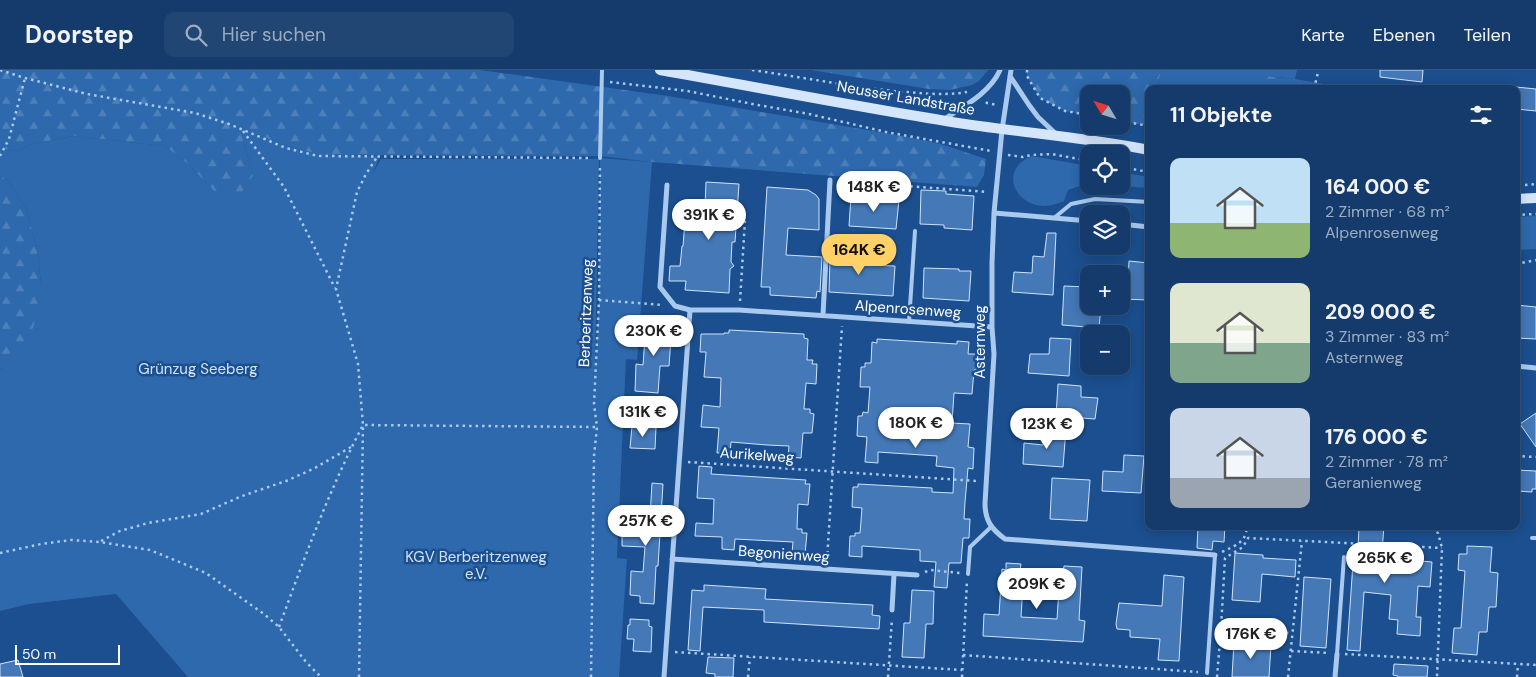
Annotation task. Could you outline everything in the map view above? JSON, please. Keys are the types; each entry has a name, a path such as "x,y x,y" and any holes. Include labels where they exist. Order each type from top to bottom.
{"main road":[{"name":"Neusser Landstraße","path":"660,70 1002,130 1114,143 1145,149"},
{"path":"1520,199 1536,198"}],"street":[{"path":"942,120 981,95 1000,70"},
{"path":"1010,73 1038,117 1060,137"},
{"name":"Asternweg","path":"991,527 985,513 994,354 992,263 994,213 1010,73"},
{"path":"823,315 830,180"},
{"path":"667,185 660,288 675,306"},
{"path":"994,213 1080,220"},
{"path":"1130,225 1145,227"},
{"name":"Alpenrosenweg","path":"675,306 690,310 739,310 992,327"},
{"path":"664,677 690,310"},
{"path":"1520,366 1536,368"},
{"path":"991,527 1005,539 1215,555"},
{"name":"Begonienweg","path":"672,558 917,575"},
{"path":"892,610 894,574"},
{"path":"1335,677 1337,654"}],"lane":[{"path":"600,158 602,70"},
{"path":"1054,218 1071,204 1095,199 1145,202"},
{"path":"909,322 915,231"},
{"path":"968,574 970,547 991,527"},
{"path":"1207,673 1215,555"},
{"path":"1337,654 1344,556"}],"path":[{"path":"0,70 87,94 195,113 286,148 318,156 600,158"},
{"path":"752,70 871,89 933,95 950,95 974,91 981,95 987,103 1005,106"},
{"path":"1027,70 1027,76 1040,98 1066,111 1080,113"},
{"path":"1315,85 1318,72"},
{"path":"0,156 9,139 25,78"},
{"path":"601,81 643,84 687,91 758,106 809,114 886,132 1023,157 1052,154 1080,159"},
{"path":"1029,105 1040,98"},
{"path":"1130,123 1145,125"},
{"path":"243,130 284,188 336,289 358,364 363,425 359,677"},
{"path":"336,289 357,192 377,157"},
{"name":"Berberitzenweg","path":"591,677 594,456 597,427 594,404 600,158"},
{"path":"1130,169 1145,171"},
{"path":"830,180 996,192"},
{"path":"1520,215 1536,214"},
{"path":"739,310 745,220"},
{"path":"1520,263 1536,260"},
{"path":"598,300 675,306"},
{"path":"827,569 842,317"},
{"path":"363,425 597,427"},
{"path":"279,627 309,545 363,425"},
{"path":"100,542 120,531 201,514 313,469 352,447"},
{"path":"1520,456 1536,457"},
{"name":"Aurikelweg","path":"679,461 987,482"},
{"path":"1215,555 1239,543 1246,536 1247,530"},
{"path":"1434,530 1438,532 1442,548 1437,677"},
{"path":"963,654 1207,673 1217,676 1225,558 1243,547 1248,538 1442,548"},
{"path":"0,552 71,540 100,542 150,550 206,573 264,614 279,627 306,662 321,677"},
{"path":"1288,677 1302,541"},
{"path":"917,575 930,570 968,574 962,677"},
{"path":"888,677 892,610"},
{"path":"1221,628 1293,633"},
{"path":"1291,651 1536,665"},
{"path":"666,652 962,670"},
{"path":"748,677 750,657"},
{"path":"1517,677 1518,664"}],"green space":[{"path":"0,70 480,70 668,96 902,136 941,144 986,159 984,175 977,187 652,162 600,156 322,155 287,146 240,128 253,176 241,193 214,191 188,164 165,146 73,136 32,144 18,151 4,149 0,156"},
{"path":"811,70 988,70 979,81 972,85 950,90 929,89"},
{"path":"1027,70 1161,70 1158,85 1145,85 1145,125 1130,123 1130,85 1080,85 1080,114 1065,111 1040,98 1027,76"},
{"path":"1161,70 1297,70 1295,79 1267,76 1259,85 1158,85"},
{"path":"1266,76 1330,85 1258,85"},
{"path":"240,128 287,146 322,155 380,156 373,173 381,159 599,159 595,370 599,300 600,158 652,162 637,360 626,359 617,558 627,559 619,677 188,677 116,594 29,604 0,611 0,368 3,369 41,284 37,248 26,208 9,182 0,175 0,156 4,149 18,151 32,144 73,136 165,146 188,164 214,191 253,176"},
{"path":"1032,156 1080,164 1080,186 1068,190 1064,201 1060,203 1047,206 1034,204 1025,200 1014,186 1013,177 1016,169 1022,162"},
{"path":"1130,174 1145,176 1145,188 1130,187"},
{"path":"0,175 9,182 26,208 37,248 41,284 39,312 31,333 18,357 3,369 0,368"},
{"path":"1536,216 1536,249 1520,250 1520,217"}],"building":[{"path":"1380,70 1423,70 1422,82 1380,77"},
{"path":"1520,87 1536,89 1536,111 1520,109"},
{"path":"706,182 739,184 735,242 732,242 731,262 734,266 730,269 729,293 685,290 686,281 669,281 670,266 680,266 686,206 705,208"},
{"path":"767,187 808,190 819,199 819,230 788,228 786,255 822,257 820,292 817,291 816,298 770,295 770,287 761,287"},
{"path":"921,190 946,191 946,194 974,196 972,230 944,228 944,225 920,224"},
{"path":"851,196 899,200 896,229 849,226"},
{"path":"1047,233 1056,233 1053,295 1012,292 1014,272 1032,273 1033,256 1044,257"},
{"path":"835,244 847,245 846,264 895,266 893,296 829,292 830,258 834,258"},
{"path":"1129,261 1145,263 1145,300 1130,299"},
{"path":"924,268 971,271 969,301 923,298"},
{"path":"1064,286 1080,287 1080,315 1100,315 1099,325 1062,325"},
{"path":"1520,305 1536,307 1536,339 1520,338"},
{"path":"646,323 672,324 669,366 660,366 658,393 635,391 636,364 643,365"},
{"path":"729,330 804,334 804,338 808,339 807,360 813,360 812,364 817,364 816,384 806,383 804,409 810,409 810,413 814,414 812,433 803,433 801,458 788,457 789,446 731,442 730,453 717,453 719,428 701,427 703,405 720,407 721,378 704,377 706,352 700,352 701,334 724,334 729,333"},
{"path":"1050,338 1071,339 1069,376 1028,373 1030,354 1049,354"},
{"path":"877,339 957,344 957,341 969,342 968,354 981,354 980,370 974,370 972,394 954,393 952,423 970,424 968,447 974,448 973,469 968,468 964,519 970,519 969,538 963,538 961,563 949,563 947,588 934,587 936,562 920,561 920,550 862,546 862,557 849,556 850,536 860,533 862,508 852,507 853,487 858,487 858,484 932,488 932,492 953,493 954,468 936,466 937,456 878,452 878,463 865,462 867,437 857,436 858,416 862,416 863,412 868,413 870,387 860,387 861,367 865,367 865,363 871,363 872,342 877,343"},
{"path":"1058,384 1081,386 1081,397 1098,398 1095,419 1056,416"},
{"path":"1536,413 1536,447 1520,424"},
{"path":"632,426 656,427 655,449 630,448"},
{"path":"1044,428 1066,429 1063,467 1023,464 1024,443 1043,445"},
{"path":"1124,455 1144,456 1141,493 1102,491 1103,471 1123,472"},
{"path":"699,466 712,467 711,474 806,480 805,484 810,484 808,505 798,504 797,529 802,529 802,533 807,533 805,554 792,553 793,542 735,539 734,550 722,549 722,537 695,536 696,523 713,524 714,499 697,498"},
{"path":"1520,470 1536,471 1536,489 1532,489 1532,492 1520,491"},
{"path":"1052,478 1090,480 1087,521 1050,519"},
{"path":"652,483 663,484 654,604 640,603 640,596 630,595 631,571 643,572 645,547 622,546 622,523 638,524 638,516 650,517"},
{"path":"1198,530 1225,530 1224,542 1213,541 1212,550 1197,548"},
{"path":"1359,530 1384,530 1382,551 1410,552 1409,560 1432,562 1430,587 1418,586 1416,617 1421,617 1420,636 1397,634 1398,620 1389,619 1391,595 1364,592 1360,651 1347,650 1354,548 1358,549"},
{"path":"1467,546 1492,547 1490,572 1498,573 1496,607 1489,607 1487,632 1479,632 1477,655 1452,653 1454,628 1461,628 1465,571 1458,570 1459,554 1467,554"},
{"path":"1235,553 1263,555 1263,558 1296,560 1295,577 1262,574 1260,602 1232,600"},
{"path":"1006,563 1021,564 1020,570 1024,571 1021,617 1057,619 1060,573 1063,573 1064,566 1082,567 1079,620 1085,621 1083,642 983,636 984,614 999,615 1002,569 1006,570"},
{"path":"1164,575 1184,577 1179,661 1158,660 1160,639 1130,637 1130,630 1117,629 1116,624 1119,603 1162,606"},
{"path":"1304,577 1331,579 1326,648 1300,646"},
{"path":"704,585 766,589 765,599 873,605 872,615 880,616 879,629 764,622 764,610 703,607 700,651 688,650 692,590 704,591"},
{"path":"912,590 934,591 933,624 926,624 924,658 902,657 904,623 910,623"},
{"path":"630,619 649,620 649,626 652,627 651,652 633,651 634,639 627,639"},
{"path":"1234,642 1271,645 1269,677 1232,677"},
{"path":"708,657 734,658 733,677 715,677 715,674 706,673"},
{"path":"18,660 23,677 0,677 0,664"},
{"path":"1394,664 1428,666 1427,677 1398,677 1393,675"}],"park label":[{"name":"Grünzug Seeberg","path":"198,369"},
{"name":"KGV Berberitzenweg e.V.","path":"476,566"}]}
